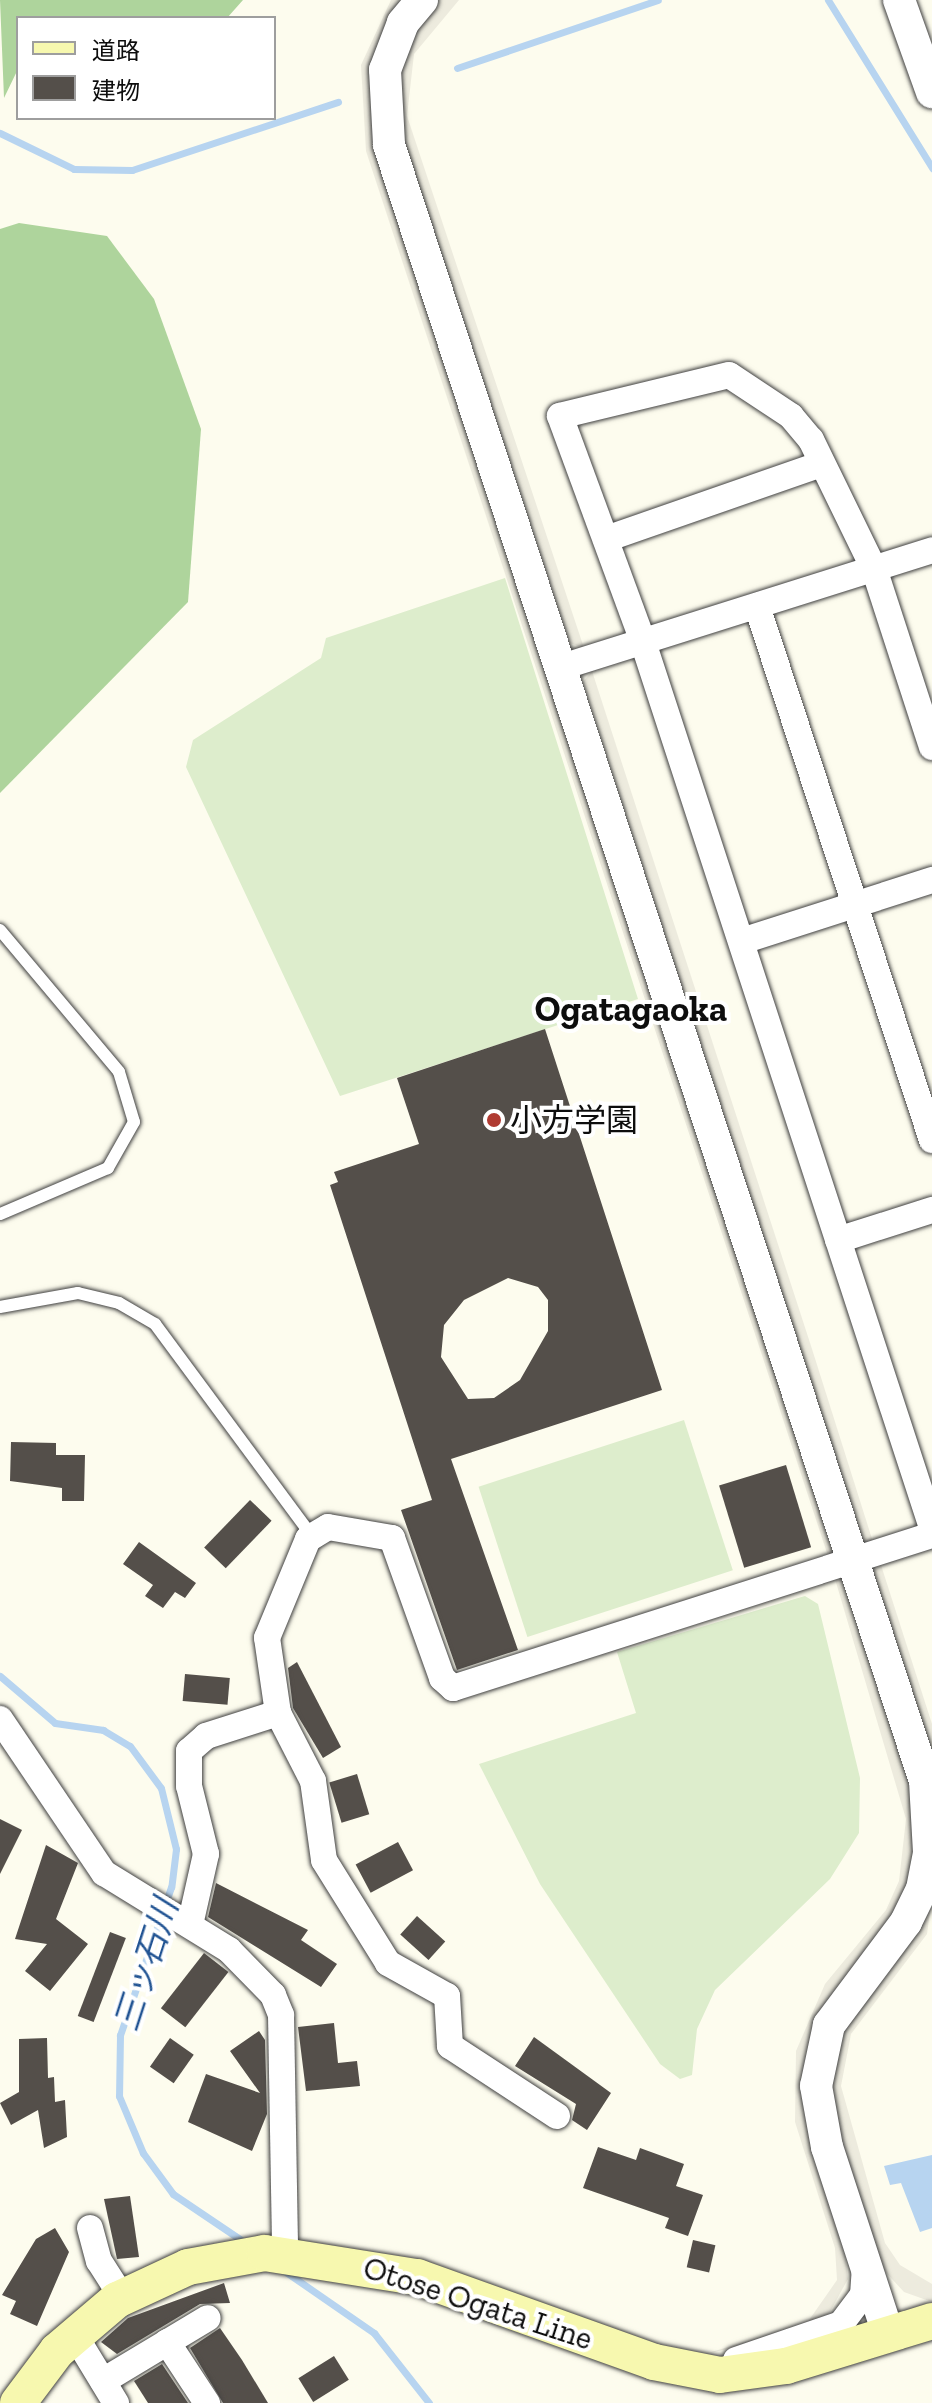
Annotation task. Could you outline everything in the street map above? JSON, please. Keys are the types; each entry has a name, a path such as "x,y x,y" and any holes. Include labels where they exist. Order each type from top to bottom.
{"main road":[{"name":"Otose Ogata Line","path":"18,2403 74,2334 122,2297 188,2267 285,2253 432,2281 654,2362 720,2375 753,2373 932,2321"}],"street":[{"path":"422,0 392,46 383,120 565,666 854,1560 930,1817 929,1853 912,1911 844,1998 820,2056 819,2118 888,2334"},
{"path":"899,0 932,92"},
{"path":"932,747 874,569 819,465 811,440 791,416 729,375 560,416 643,642 932,1528"},
{"path":"606,539 819,465"},
{"path":"565,666 932,550"},
{"path":"757,606 932,1140"},
{"path":"742,941 932,880"},
{"path":"838,1240 932,1210"},
{"path":"557,2116 454,2050 447,2040 447,1996 388,1963 324,1860 313,1781 278,1713 269,1622 311,1535 328,1527 373,1529 392,1538 442,1678 453,1688 932,1535"},
{"path":"187,1923 206,1854 189,1786 189,1751 206,1736 278,1713"},
{"path":"0,1719 104,1873 187,1923 252,1971 281,2015 285,2253"},
{"path":"90,2228 99,2261 122,2297"},
{"path":"654,2362 700,2369 825,2333 859,2303 863,2258"},
{"path":"74,2334 110,2392 167,2342 208,2318"},
{"path":"167,2342 207,2403"}],"lane":[{"path":"0,930 119,1072 134,1113 129,1140 108,1168 0,1214"},
{"path":"0,1307 78,1293 119,1303 155,1324 311,1535"}],"green space":[{"path":"0,0 243,0 229,16 16,16 16,73 4,98"},
{"path":"19,223 107,236 154,299 201,429 188,602 0,793 0,229"},
{"path":"505,578 638,999 340,1096 186,767 193,740 321,658 326,638"},
{"path":"684,1420 733,1570 527,1637 479,1487"},
{"path":"805,1596 818,1604 860,1778 859,1833 830,1879 715,1990 697,2029 692,2075 680,2079 660,2064 540,1884 479,1764 636,1713 617,1652"}],"shaded area":[{"path":"391,0 406,0 373,68 378,148 836,1547 828,1556 366,151 361,65"},
{"path":"439,0 459,0 414,54 407,116 584,648 570,643 396,118 403,50"},
{"path":"592,671 873,1542 862,1541 583,682"},
{"path":"881,1565 932,1724 932,1763 872,1572"},
{"path":"835,1579 847,1582 913,1783 917,1852 896,1916 818,2020 848,2279 826,2319 795,2334 705,2354 807,2323 837,2280 835,2248 795,2122 796,2051 825,1984 886,1910 899,1881 906,1819"},
{"path":"932,1896 927,1934 851,2034 841,2086 885,2243 900,2265 932,2284 932,2302 904,2292 880,2266 839,2143 828,2086 840,2030"}],"water":[{"path":"932,2155 932,2228 920,2232 901,2183 890,2185 884,2166"}],"building":[{"path":"545,1029 662,1390 451,1459 518,1650 457,1670 401,1510 432,1500 330,1185 338,1182 334,1172 419,1144 397,1078","holes":["508,1278 538,1287 548,1300 548,1331 520,1380 494,1398 468,1399 441,1357 444,1325 464,1300"]},
{"path":"11,1442 56,1443 56,1455 85,1455 84,1501 62,1501 62,1488 10,1481"},
{"path":"786,1465 811,1547 744,1568 719,1485"},
{"path":"250,1500 272,1521 226,1568 204,1547"},
{"path":"139,1542 196,1583 185,1598 175,1592 163,1608 145,1596 153,1585 123,1564"},
{"path":"297,1662 341,1747 323,1758 293,1708 288,1668"},
{"path":"185,1674 230,1678 227,1705 183,1701"},
{"path":"357,1774 369,1814 342,1823 329,1782"},
{"path":"0,1819 22,1830 0,1874"},
{"path":"398,1842 413,1870 371,1893 356,1865"},
{"path":"46,1845 78,1863 56,1919 88,1944 50,1991 25,1971 47,1944 15,1939"},
{"path":"216,1883 308,1930 301,1940 337,1964 321,1987 208,1917"},
{"path":"417,1916 445,1941 429,1960 400,1935"},
{"path":"110,1932 126,1938 94,2022 78,2016"},
{"path":"204,1953 228,1972 185,2027 161,2008"},
{"path":"334,2023 338,2063 357,2061 360,2086 306,2091 298,2027"},
{"path":"259,2031 265,2040 267,2114 252,2151 188,2122 206,2074 260,2093 230,2051"},
{"path":"534,2037 611,2093 587,2130 572,2120 576,2104 515,2066"},
{"path":"47,2038 48,2078 54,2077 55,2102 65,2100 67,2137 44,2148 38,2110 11,2125 0,2103 19,2092 19,2039"},
{"path":"170,2038 194,2055 174,2083 150,2067"},
{"path":"598,2147 636,2160 640,2148 684,2164 676,2186 703,2195 688,2236 665,2228 669,2218 583,2188"},
{"path":"130,2196 139,2257 117,2259 104,2199"},
{"path":"55,2228 69,2252 37,2326 10,2314 16,2301 2,2295 36,2239"},
{"path":"693,2240 715,2245 709,2272 687,2267"},
{"path":"224,2283 230,2303 200,2304 117,2354 101,2342 128,2318"},
{"path":"220,2328 268,2403 223,2403 190,2348"},
{"path":"334,2356 349,2380 313,2402 298,2378"},
{"path":"162,2364 188,2403 148,2403 134,2381"}],"waterway":[{"path":"457,68 658,0"},
{"path":"828,0 932,168"},
{"path":"0,133 74,169 132,170 338,102"},
{"name":"三ッ石川","path":"0,1676 55,1723 103,1730 130,1746 161,1788 176,1849 171,1887 120,2035 119,2096 143,2153 173,2194 247,2244"},
{"name":"三ッ石川","path":"283,2270 374,2333 429,2403"}],"place":[{"name":"小方学園","path":"494,1120"}],"district":[{"name":"Ogatagaoka","path":"631,1009"}]}
